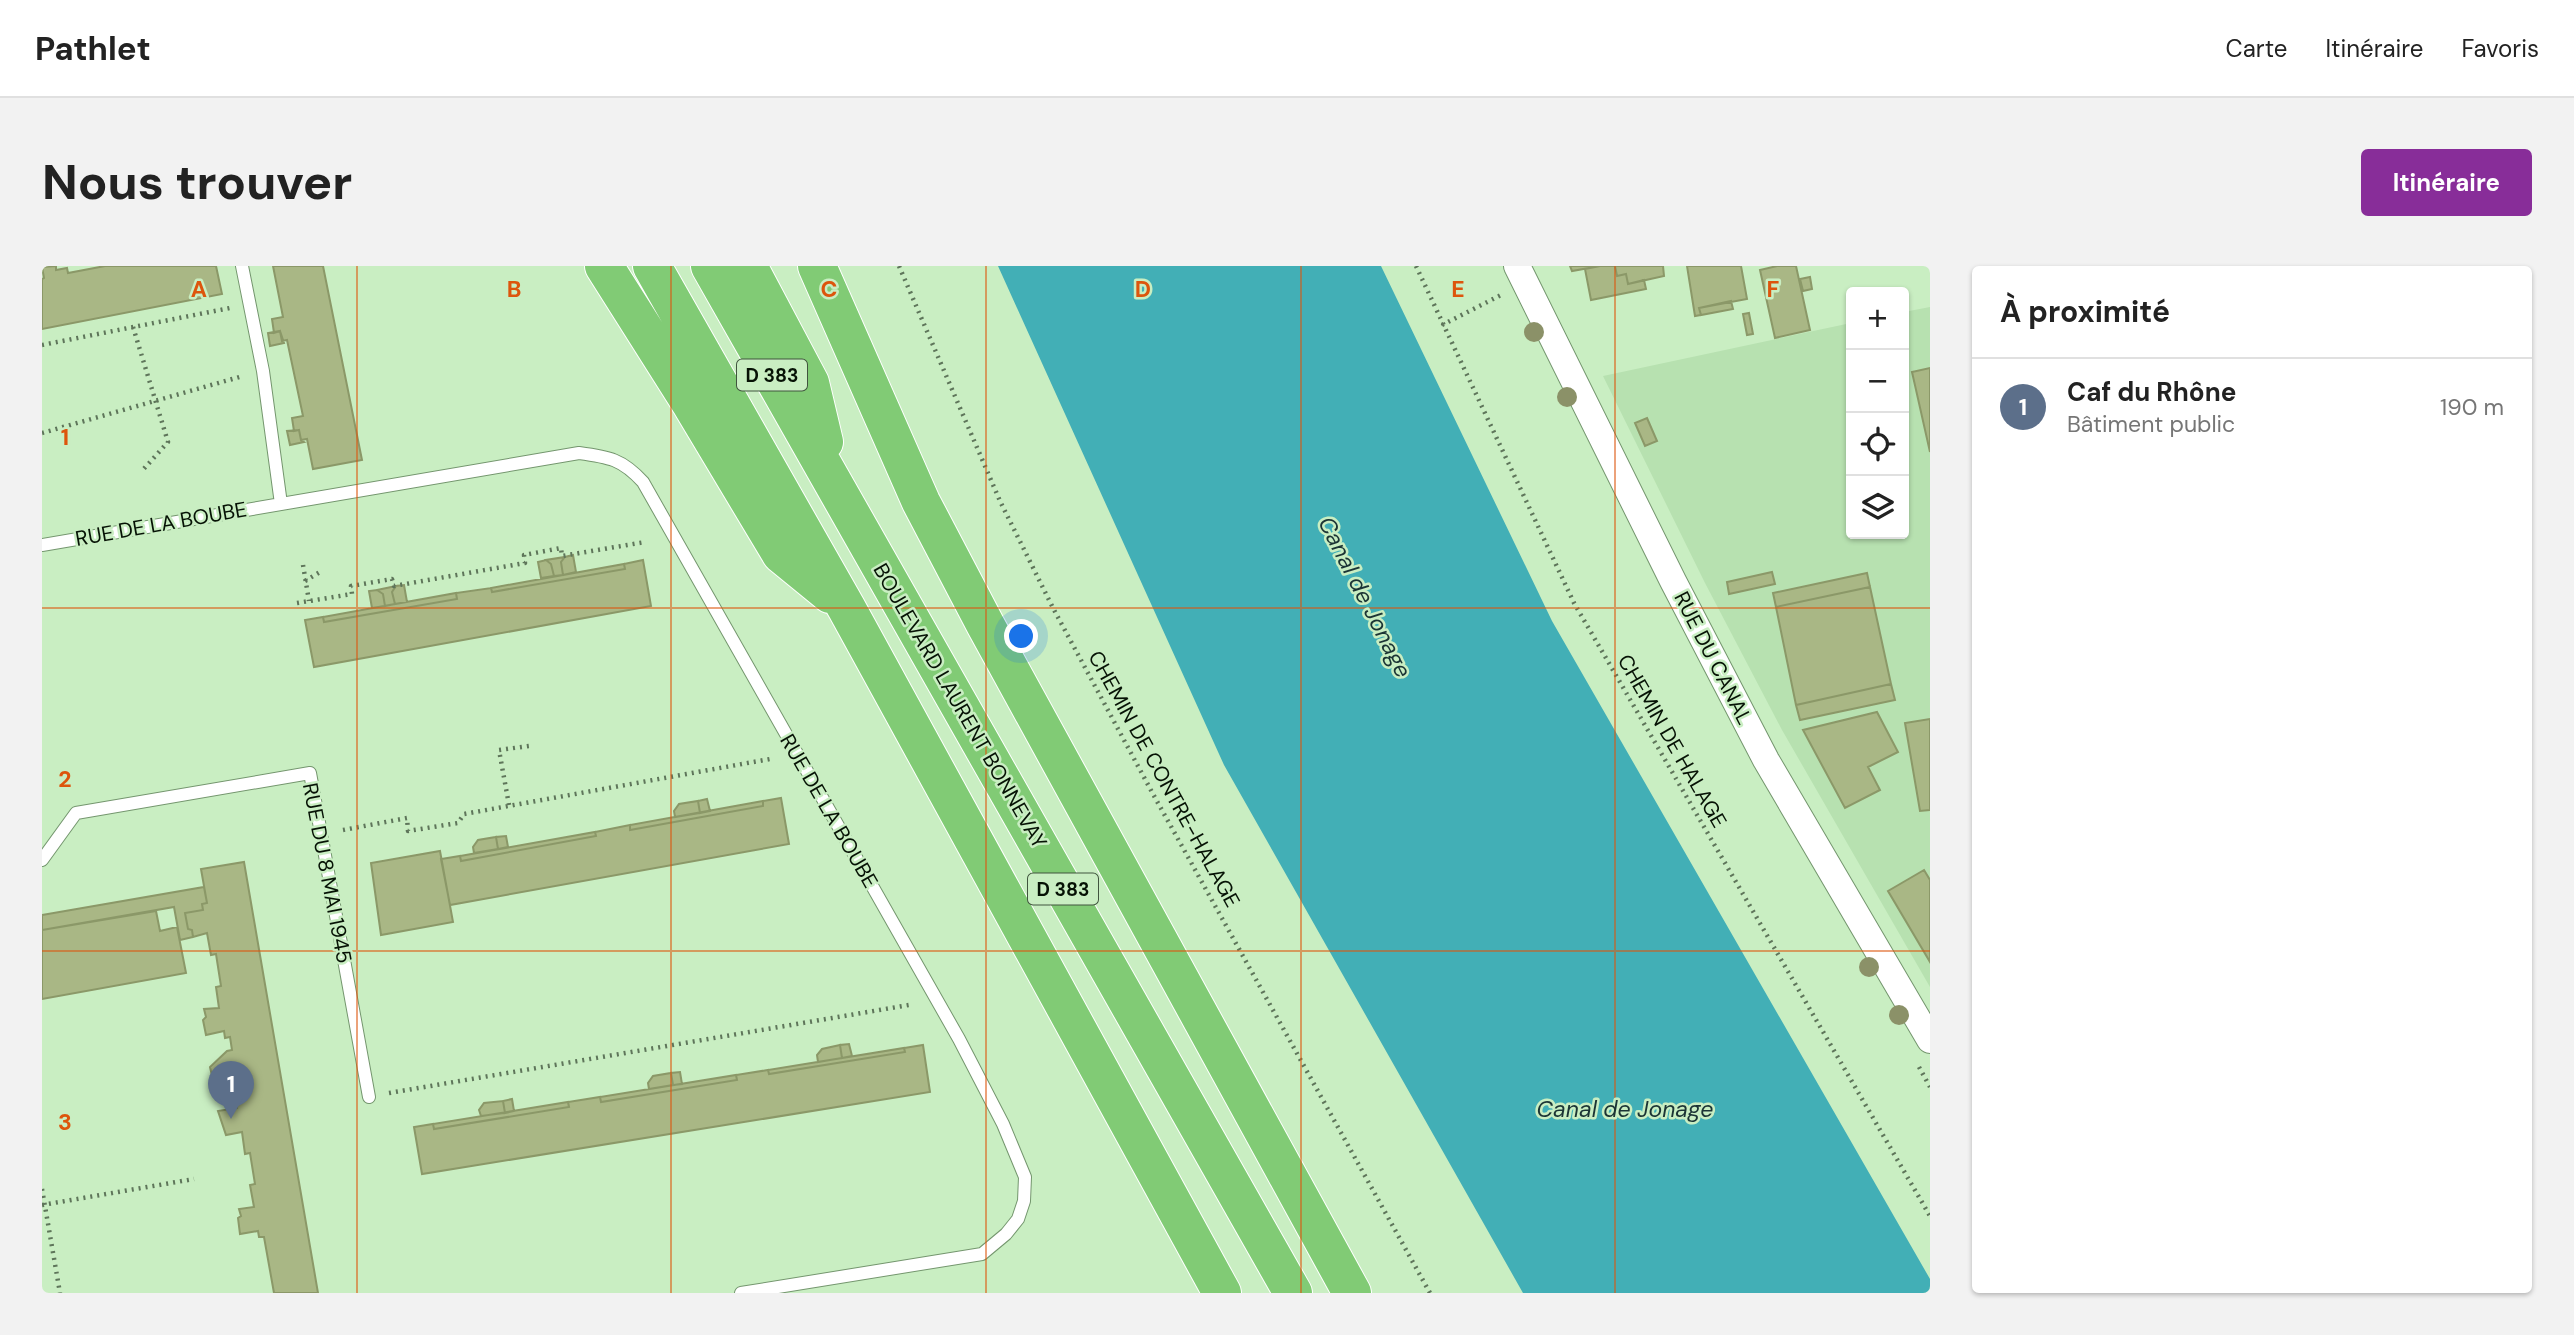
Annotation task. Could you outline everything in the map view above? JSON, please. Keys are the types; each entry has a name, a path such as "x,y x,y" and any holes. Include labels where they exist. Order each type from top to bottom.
{"highway":[{"path":"604,266 691,402 781,554 848,609"},
{"name":"D 383","path":"652,266 848,609 1222,1293"},
{"name":"BOULEVARD LAURENT BONNEVAY","path":"710,266 1293,1293"},
{"path":"748,266 810,383 834,485"},
{"path":"817,266 922,502 985,624 1352,1293"}],"street":[{"name":"RUE DU CANAL","path":"1517,266 1766,760 1930,1040"}],"lane":[{"path":"242,266 263,371 281,504"},
{"name":"RUE DE LA BOUBE","path":"42,545 579,453 607,457 629,466 643,482 959,1039 1003,1124 1025,1177 1024,1200 1018,1219 1006,1234 982,1254 741,1293"},
{"name":"RUE DU 8 MAI 1945","path":"42,860 76,813 310,773 369,1097"}],"path":[{"name":"CHEMIN DE CONTRE-HALAGE","path":"899,266 1000,501 1053,608 1430,1293"},
{"name":"CHEMIN DE HALAGE","path":"1416,266 1574,603 1930,1216"},
{"path":"1443,325 1507,292"},
{"path":"42,345 250,305"},
{"path":"134,327 168,442 141,472"},
{"path":"42,433 263,371"},
{"path":"297,603 352,594 351,586 392,579 394,586 525,563 524,555 561,548 562,556 645,542"},
{"path":"303,565 309,601"},
{"path":"306,581 320,572"},
{"path":"509,806 499,750 529,746"},
{"path":"339,831 407,818 408,831 458,823 464,814 770,759"},
{"path":"369,1097 909,1005"},
{"path":"43,1205 194,1179"},
{"path":"42,1189 61,1293"}],"shaded area":[{"path":"1930,307 1930,987 1782,730 1705,583 1603,376 1846,324 1846,539 1909,539 1909,311"}],"water":[{"name":"Canal de Jonage","path":"998,266 1381,266 1552,621 1930,1279 1930,1293 1523,1293 1224,765"}],"building":[{"path":"56,266 56,270 67,268 68,273 105,266 216,266 222,294 42,329 42,267"},
{"path":"273,266 323,266 362,460 313,469 307,439 301,440 299,430 294,431 292,418 303,416 287,340 282,341 280,331 274,333 272,319 283,317"},
{"path":"1570,266 1600,266 1572,271"},
{"path":"1615,266 1617,276 1626,274 1628,284 1644,280 1646,289 1591,300 1585,269"},
{"path":"1615,266 1663,266 1664,276 1628,284 1626,274 1617,276"},
{"path":"1687,266 1741,266 1747,299 1699,308 1701,315 1695,316"},
{"path":"1796,266 1810,330 1775,338 1760,270"},
{"path":"1810,277 1812,289 1803,291 1800,279"},
{"path":"1731,301 1733,309 1701,315 1699,308"},
{"path":"1749,313 1753,334 1747,335 1743,314"},
{"path":"280,331 284,343 270,346 268,333"},
{"path":"1930,368 1930,452 1912,372"},
{"path":"1647,418 1657,441 1645,446 1635,423"},
{"path":"299,430 304,442 290,445 287,431"},
{"path":"573,555 576,572 563,575 561,562 565,557"},
{"path":"565,557 561,562 563,575 554,576 551,564 546,560"},
{"path":"546,560 551,564 554,576 541,578 538,562"},
{"path":"643,560 651,606 314,667 305,620 323,617 324,622 457,599 456,593 491,588 492,592 625,569 624,564"},
{"path":"624,564 625,569 492,592 491,588"},
{"path":"1772,572 1775,584 1729,594 1727,582"},
{"path":"1867,573 1870,587 1776,607 1773,593"},
{"path":"404,585 407,602 395,604 392,592 396,586"},
{"path":"396,586 392,592 395,604 385,606 383,594 377,590"},
{"path":"1870,587 1891,684 1796,705 1776,607"},
{"path":"377,590 383,594 385,606 372,608 369,591"},
{"path":"456,593 457,599 324,622 323,617"},
{"path":"1891,684 1895,700 1800,720 1796,705"},
{"path":"1877,712 1898,752 1868,767 1880,790 1845,808 1803,730"},
{"path":"1930,719 1930,810 1920,811 1905,723"},
{"path":"781,798 789,844 450,905 441,859 460,856 461,861 596,836 595,832 630,825 630,830 763,806 763,801"},
{"path":"707,799 710,811 700,813 698,801"},
{"path":"698,801 700,813 675,817 674,811 679,804"},
{"path":"763,801 763,806 630,830 630,825"},
{"path":"595,832 596,836 461,861 460,856"},
{"path":"506,836 508,847 498,849 496,837"},
{"path":"496,837 498,849 474,853 473,847 478,840"},
{"path":"440,851 453,922 381,935 371,863"},
{"path":"244,862 318,1293 274,1293 264,1237 259,1237 258,1231 240,1234 239,1209 254,1207 250,1185 255,1184 250,1153 245,1154 242,1132 226,1135 218,1111 237,1108 236,1102 241,1101 238,1088 233,1089 213,1080 210,1067 227,1051 232,1050 230,1037 225,1038 224,1031 206,1035 204,1009 219,1008 216,987 221,986 216,954 211,955 207,933 193,937 192,930 188,929 185,913 203,910 202,904 207,903 201,869"},
{"path":"1924,870 1930,880 1930,962 1888,891"},
{"path":"204,887 207,903 202,904 203,910 185,913 188,929 192,930 193,937 180,940 174,907 42,930 42,915"},
{"path":"156,911 160,931 177,927 186,973 42,999 42,930"},
{"path":"849,1044 852,1056 842,1058 840,1045"},
{"path":"840,1045 842,1058 818,1062 817,1055 822,1049"},
{"path":"923,1045 930,1092 422,1174 414,1127 433,1124 434,1129 569,1107 568,1102 600,1097 601,1102 737,1080 736,1075 768,1070 769,1074 905,1052 904,1048"},
{"path":"904,1048 905,1052 769,1074 768,1070"},
{"path":"680,1072 682,1084 673,1085 671,1073"},
{"path":"671,1073 673,1085 649,1089 648,1083 653,1076"},
{"path":"736,1075 737,1080 601,1102 600,1097"},
{"path":"512,1099 514,1111 505,1113 503,1101"},
{"path":"503,1101 505,1113 481,1116 479,1110 484,1103"},
{"path":"568,1102 569,1107 434,1129 433,1124"}],"place":[{"name":"Caf du Rhône","path":"231,1119"}]}
